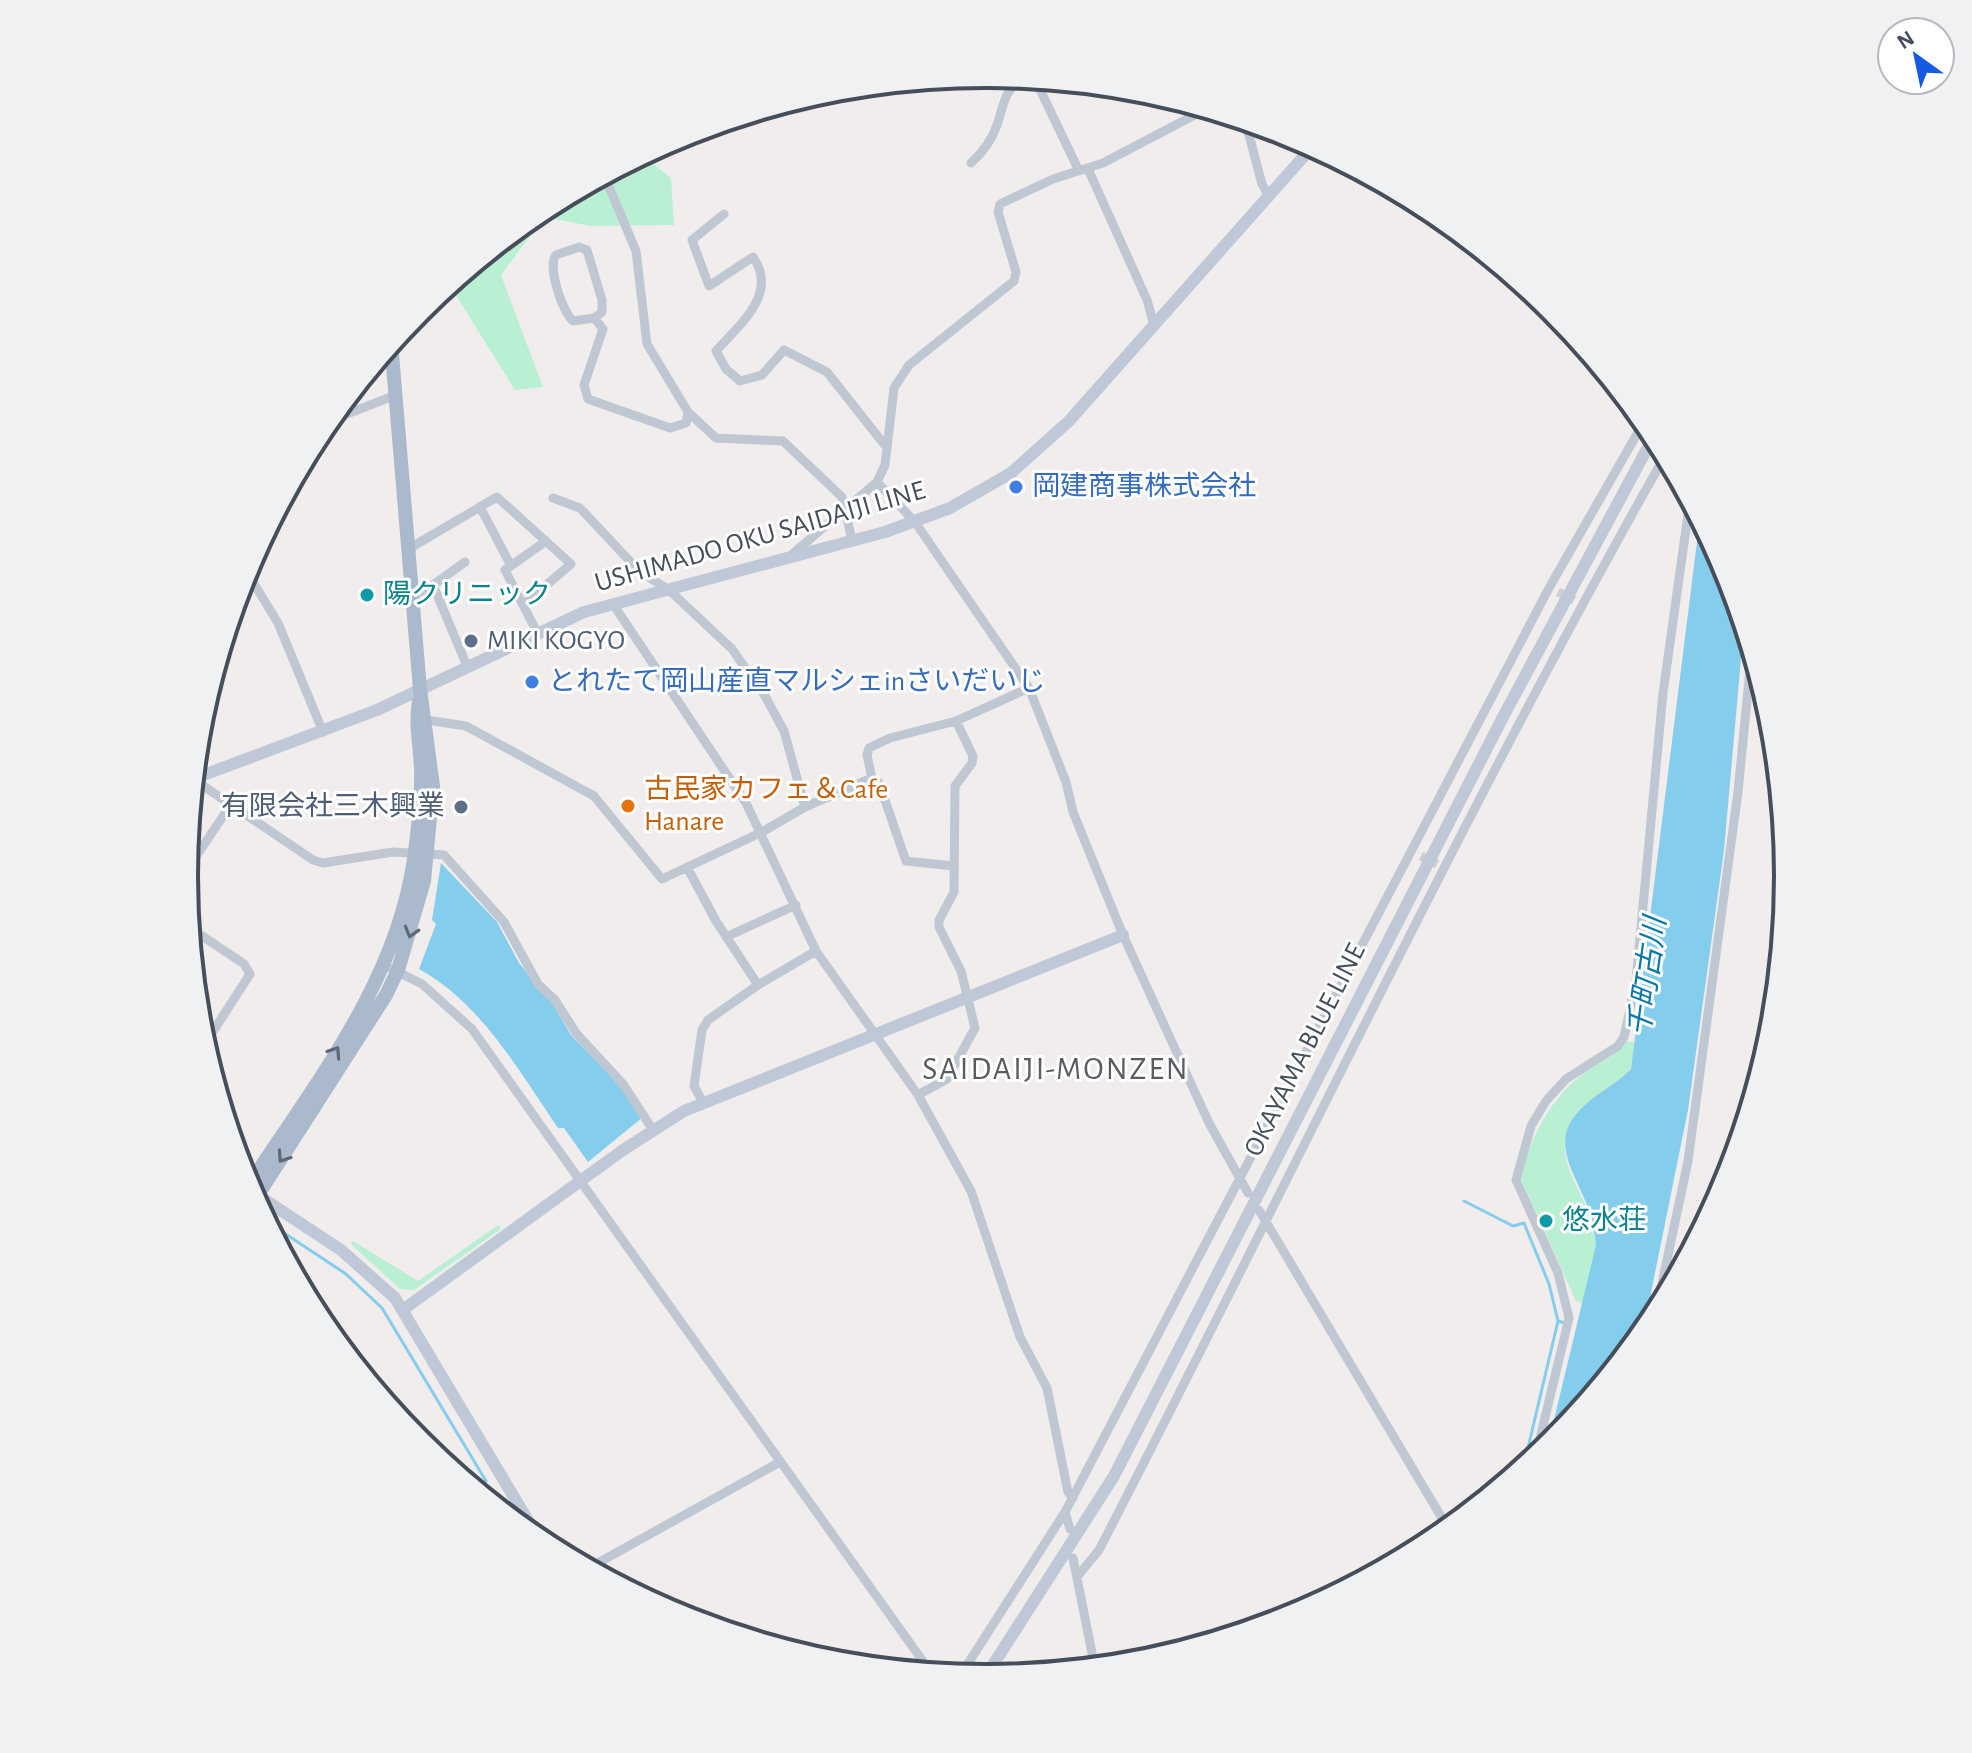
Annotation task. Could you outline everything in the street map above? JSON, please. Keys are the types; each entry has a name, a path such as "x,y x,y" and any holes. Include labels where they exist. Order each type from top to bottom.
{"main road":[{"name":"USHIMADO OKU SAIDAIJI LINE","path":"204,775 323,732 584,612 915,522 987,488 1030,457 1069,421 1305,155"},
{"path":"392,358 420,689 433,786 422,852"},
{"name":"OKAYAMA BLUE LINE","path":"993,1665 1114,1476 1496,729 1648,447"},
{"path":"259,1181 355,1045 392,968 424,881 421,769 416,720 420,689"},
{"path":"404,1309 653,1130 703,1102 1123,935"},
{"path":"270,1206 358,1263 404,1309 526,1516"}],"street":[{"path":"971,163 983,151 997,127 1011,89"},
{"path":"1041,90 1147,300 1154,325"},
{"path":"787,558 877,482 885,465 894,388 909,365 1014,281 1016,272 998,212 1000,204 1084,170 1192,116"},
{"path":"1249,134 1262,184 1269,196"},
{"path":"608,185 636,251 647,344 688,412 716,438 783,441 842,497 852,540"},
{"path":"724,214 692,240 709,286 753,257 761,269 759,303 716,351 726,369 740,381 762,375 784,350 827,372 887,448"},
{"path":"579,247 587,250 603,306 594,318 573,321 567,314 552,266 556,255 579,247"},
{"path":"594,318 603,329 584,385 588,399 670,428 686,423 688,412"},
{"path":"347,414 396,395"},
{"path":"967,1664 1073,1498 1240,1177 1417,854 1638,433"},
{"path":"1077,1577 1099,1550 1266,1222 1440,866 1578,601 1659,466"},
{"path":"877,482 915,522 1029,688 1066,782 1073,812 1123,935 1209,1123 1248,1193"},
{"path":"410,548 497,497 571,564 523,605"},
{"path":"553,498 580,508 640,572 668,589 732,649 770,704 784,731 805,807"},
{"path":"480,507 511,566"},
{"path":"1540,1438 1569,1318 1558,1273 1516,1180 1531,1126 1546,1101 1566,1079 1618,1046 1624,1037 1636,981 1663,693 1688,518"},
{"path":"537,632 505,570 546,541"},
{"path":"413,596 465,562"},
{"path":"254,584 278,623 323,732"},
{"path":"433,585 467,666"},
{"path":"613,604 762,832 816,951 839,987 878,1033 918,1095 971,1191 1020,1337 1047,1388 1068,1492 1073,1498"},
{"path":"1662,1282 1688,1161 1738,792 1749,678"},
{"path":"954,866 906,861 879,783 872,778 867,755 869,748 890,738 956,721 1029,688"},
{"path":"426,720 466,726 594,796 662,879 762,832 805,807 872,778"},
{"path":"918,1095 947,1079 975,1028 961,971 939,927 939,920 954,892 955,786 972,763 973,756 956,721"},
{"path":"203,786 313,860 323,863 422,852 444,855 504,922 538,984 555,1000 576,1033 623,1084 653,1130"},
{"path":"198,853 230,806"},
{"path":"688,869 726,937 758,985"},
{"path":"726,937 796,905"},
{"path":"200,934 244,964 250,974 213,1031"},
{"path":"703,1102 694,1086 702,1030 708,1020 758,985 816,951"},
{"path":"392,968 436,994 472,1029 923,1662"},
{"path":"1259,1210 1442,1519"},
{"path":"599,1563 780,1462"},
{"path":"1065,1512 1070,1529"},
{"path":"1073,1558 1093,1657"}],"green space":[{"path":"651,163 671,178 674,225 591,226 552,219"},
{"path":"533,232 501,275 543,387 515,390 455,294"},
{"path":"1627,1041 1634,1042 1629,1071 1622,1080 1583,1108 1569,1127 1565,1140 1568,1166 1590,1216 1596,1243 1583,1303 1576,1301 1521,1179 1536,1135 1560,1096 1583,1074"},
{"path":"498,1225 501,1229 414,1290 400,1289 351,1244 353,1241 418,1281"}],"water":[{"name":"千町古川","path":"1697,538 1742,651 1724,850 1688,1110 1649,1304 1612,1357 1553,1424 1596,1245 1589,1209 1566,1154 1566,1133 1585,1105 1631,1069"},
{"path":"441,863 497,922 519,963 554,1006 571,1035 614,1079 643,1117 588,1162 564,1128 558,1128 480,1019 462,1000 419,969 436,924 432,920"}],"waterway":[{"path":"1464,1201 1513,1226 1524,1223 1549,1284 1558,1321 1565,1323"},
{"path":"283,1232 346,1274 382,1308 486,1481"},
{"path":"1528,1449 1558,1321"}],"tunnel":[{"path":"1558,592 1574,600"},
{"path":"1421,856 1437,864"}],"place":[{"name":"岡建商事株式会社","path":"1016,487"},
{"name":"陽クリニック","path":"367,595"},
{"name":"MIKI KOGYO","path":"471,641"},
{"name":"とれたて岡山産直マルシェinさいだいじ","path":"532,682"},
{"name":"古民家カフェ＆Cafe Hanare","path":"628,806"},
{"name":"有限会社三木興業","path":"461,807"},
{"name":"悠水荘","path":"1546,1221"}],"district":[{"name":"SAIDAIJI-MONZEN","path":"1056,1069"}]}
